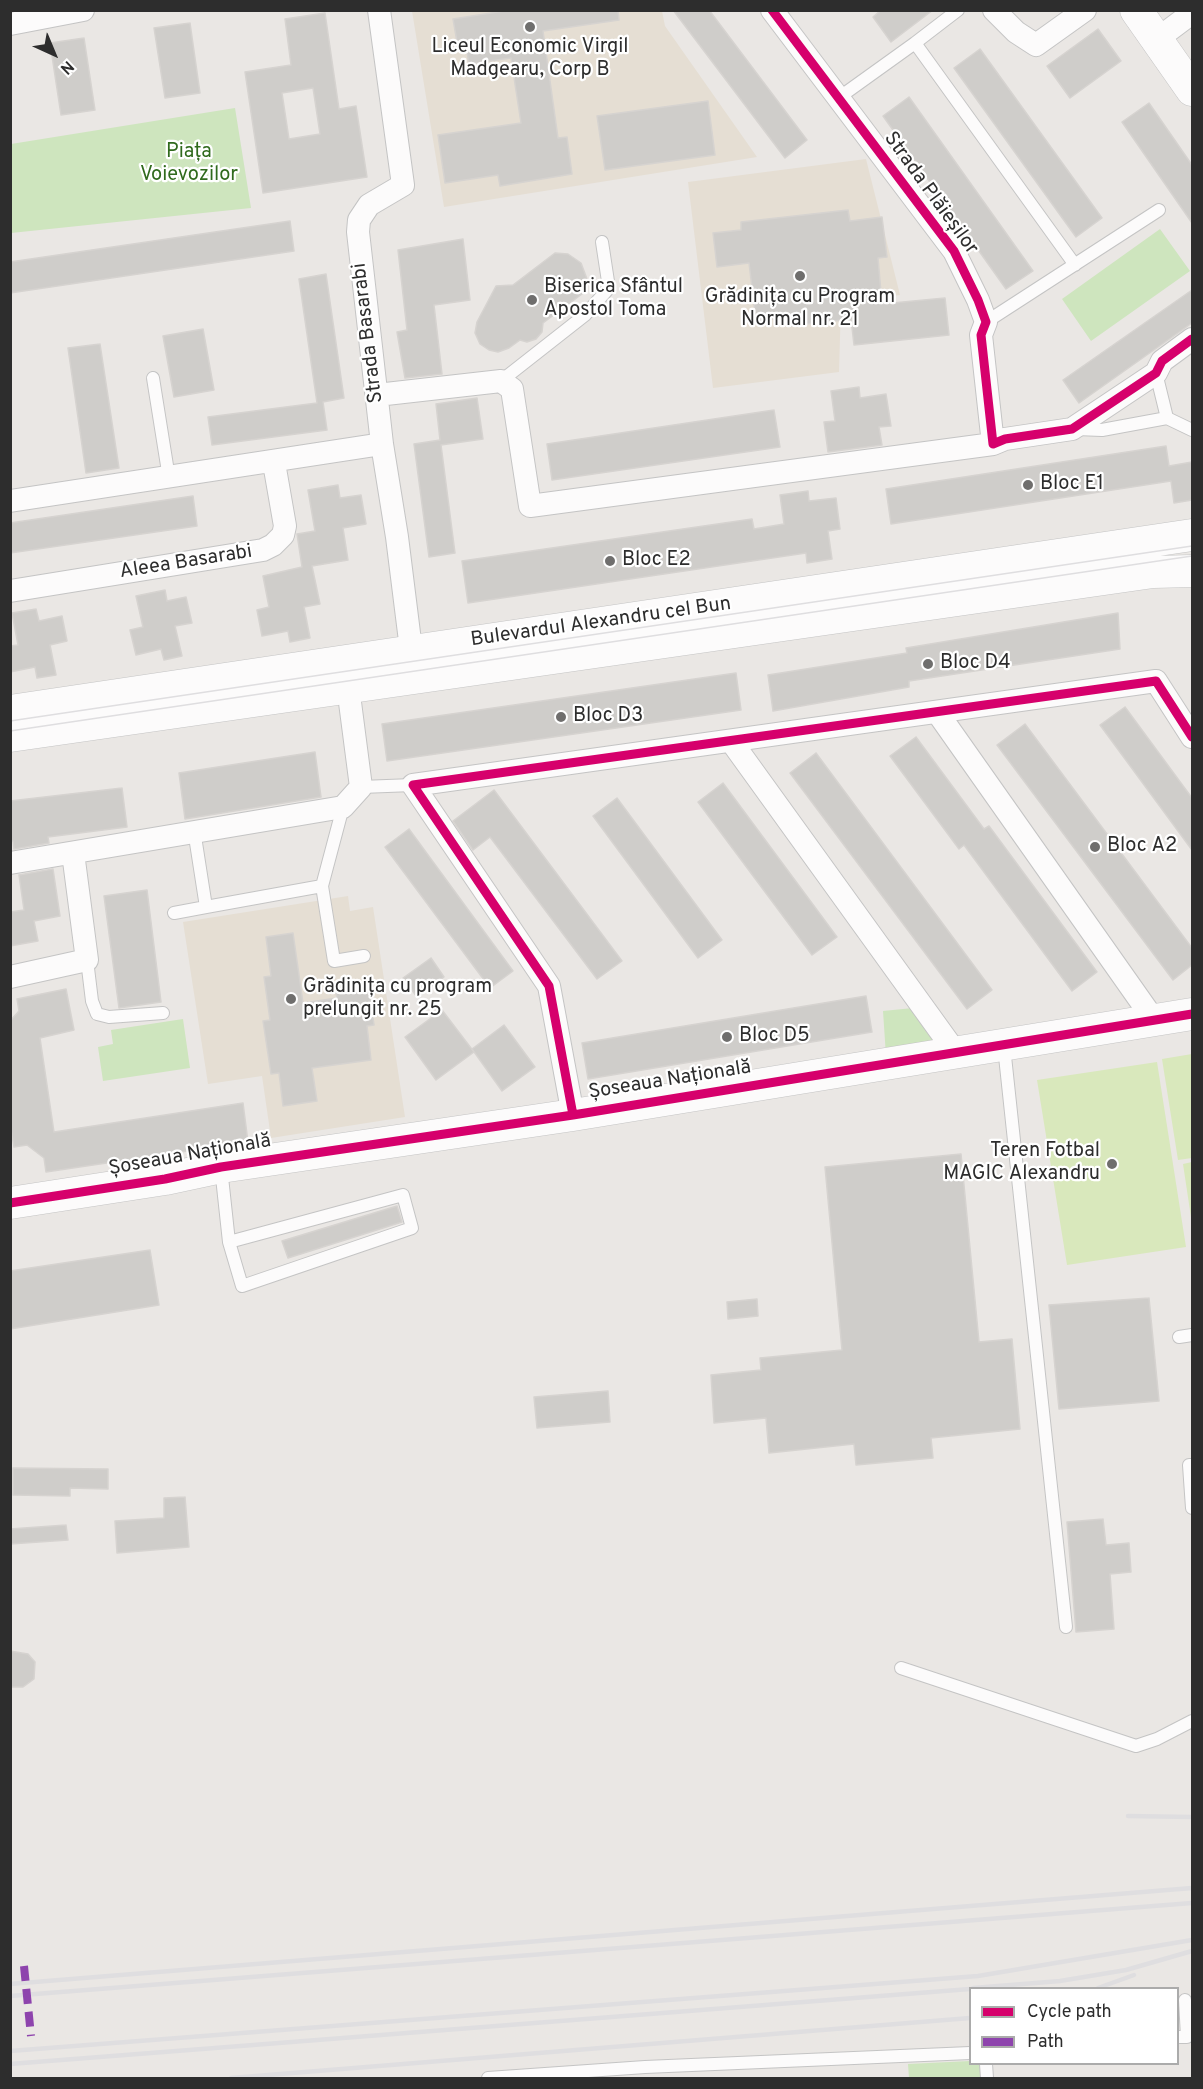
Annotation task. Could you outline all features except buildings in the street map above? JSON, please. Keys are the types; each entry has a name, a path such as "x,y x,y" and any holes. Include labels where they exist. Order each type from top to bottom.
{"main road":[{"path":"1136,10 1192,90"},
{"name":"Bulevardul Alexandru cel Bun","path":"10,736 348,687 413,664 1192,535"},
{"name":"Bulevardul Alexandru cel Bun","path":"10,711 413,664 1153,572 1192,571"},
{"name":"Șoseaua Națională","path":"10,1203 165,1179 221,1167 573,1115 1192,1014"}],"street":[{"path":"10,24 83,10"},
{"name":"Strada Basarabi","path":"379,10 403,185 369,205 363,212 358,226 382,444 413,664"},
{"name":"Strada Plăieșilor","path":"772,10 954,251 986,322 981,335 993,444"},
{"path":"994,10 1016,32 1036,45 1085,10"},
{"path":"1156,40 1192,13"},
{"path":"377,395 501,381 512,389 530,506 993,444 1005,439 1072,429 1156,373 1162,361 1192,339"},
{"path":"10,501 382,444"},
{"name":"Aleea Basarabi","path":"10,591 263,550 273,546 283,535 285,526 274,462"},
{"path":"573,1115 549,986 413,785 1156,681 1192,737"},
{"path":"10,862 343,807 361,787 348,687"},
{"path":"937,712 1154,1020"},
{"path":"731,741 956,1053"},
{"path":"10,976 87,960 74,853"}],"lane":[{"path":"837,99 915,44 958,10"},
{"path":"915,44 1075,265"},
{"path":"986,322 1159,210"},
{"path":"501,381 585,315 609,288 602,242"},
{"path":"1156,373 1167,418"},
{"path":"153,378 170,478"},
{"path":"1072,429 1102,430 1167,418 1192,430"},
{"path":"361,787 413,785"},
{"path":"343,807 322,886 334,962 364,956"},
{"path":"194,830 206,907"},
{"path":"174,913 322,886"},
{"path":"87,960 92,1001 98,1014 109,1017 163,1013"},
{"path":"1004,1044 1066,1627"},
{"path":"221,1167 229,1242 242,1286 412,1228 403,1195 229,1242"},
{"path":"1179,1336 1192,1335"},
{"path":"1192,1465 1189,1466 1192,1508"},
{"path":"901,1668 1136,1746 1157,1739 1192,1721"},
{"path":"1179,2037 1187,2037 1185,2000"},
{"path":"488,2079 645,2067 969,2053"}],"shaded area":[{"path":"412,11 662,11 665,26 757,157 444,207"},
{"path":"866,159 900,295 841,303 839,372 713,388 688,182"},
{"name":"Grădinița cu program prelungit nr. 25","path":"348,896 350,911 373,907 405,1117 271,1138 262,1076 208,1084 183,922"}],"green space":[{"name":"Piața Voievozilor","path":"235,108 251,208 11,233 11,144"},
{"path":"1160,229 1190,271 1091,341 1062,299"},
{"path":"913,1008 937,1040 886,1056 883,1011"},
{"path":"183,1019 190,1068 103,1081 98,1047 113,1044 111,1030"},
{"path":"1192,1054 1192,1158 1178,1160 1162,1059"},
{"name":"Teren Fotbal MAGIC Alexandru","path":"1157,1062 1186,1247 1067,1265 1037,1080"},
{"path":"1192,1162 1192,1224 1183,1164"},
{"path":"969,2061 969,2065 981,2065 981,2078 909,2078 908,2064"}],"tram line":[{"path":"10,721 1192,546"},
{"path":"10,731 1192,556"}],"railway":[{"path":"1128,1816 1192,1817"},
{"path":"10,1984 1192,1888"},
{"path":"10,1996 1192,1903"},
{"path":"10,2051 978,1976 1192,1940"},
{"path":"985,1987 1060,1981 1126,1970 1192,1951"},
{"path":"1101,1987 1134,1975"},
{"path":"10,2064 969,1989"},
{"path":"231,2078 969,2018"}],"marked path":[{"path":"24,1966 31,2036"}],"cycle path":[{"path":"772,10 954,251 986,322 981,335 993,444 1005,439 1072,429 1156,373 1162,361 1192,339"},
{"path":"573,1115 549,986 413,785 1156,681 1192,737"},
{"path":"10,1203 165,1179 221,1167 573,1115 1192,1014"}],"place":[{"name":"Liceul Economic Virgil Madgearu, Corp B","path":"530,27"},
{"name":"Grădinița cu Program Normal nr. 21","path":"800,276"},
{"name":"Biserica Sfântul Apostol Toma","path":"532,300"},
{"name":"Bloc E1","path":"1028,485"},
{"name":"Bloc E2","path":"610,561"},
{"name":"Bloc D4","path":"928,664"},
{"name":"Bloc D3","path":"561,717"},
{"name":"Bloc A2","path":"1095,847"},
{"name":"Grădinița cu program prelungit nr. 25","path":"291,999"},
{"name":"Bloc D5","path":"727,1037"},
{"name":"Teren Fotbal MAGIC Alexandru","path":"1112,1164"}]}
